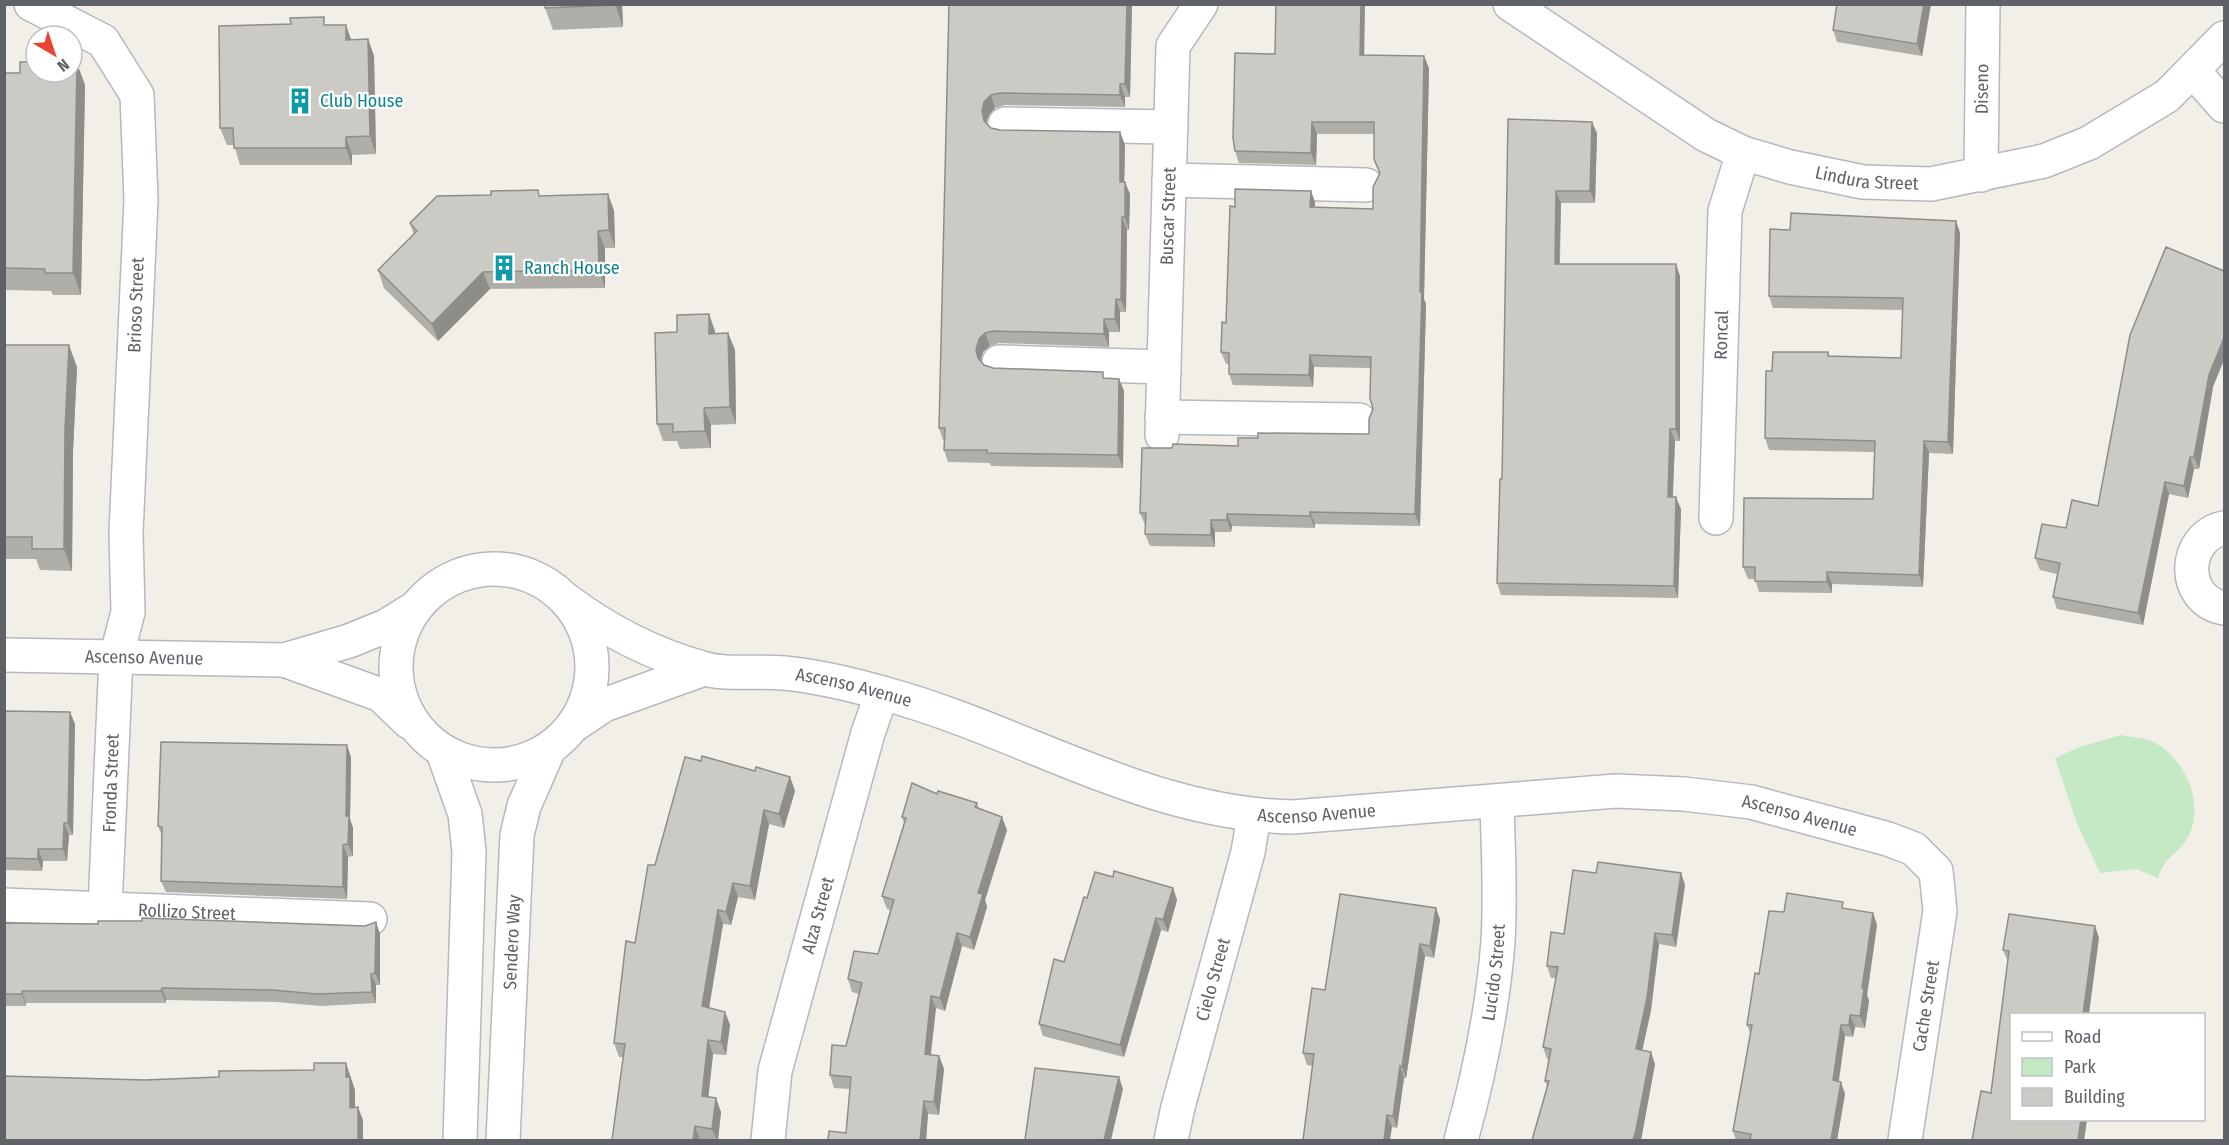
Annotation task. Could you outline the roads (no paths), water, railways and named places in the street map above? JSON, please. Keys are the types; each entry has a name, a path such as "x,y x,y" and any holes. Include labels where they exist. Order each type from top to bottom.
{"street":[{"name":"Brioso Street","path":"31,4 103,41 136,95 141,200 126,533 128,612 116,658"},
{"name":"Buscar Street","path":"1201,4 1173,46 1162,426 1359,420"},
{"name":"Diseno","path":"1981,175 1983,4"},
{"name":"Lindura Street","path":"1516,6 1706,135 1743,153 1790,167 1863,182 1931,184 2044,161 2090,143 2168,96 2194,72 2224,38"},
{"path":"2194,72 2224,106"},
{"path":"1005,124 1171,126"},
{"name":"Roncal","path":"1716,518 1725,211 1743,153"},
{"path":"1169,180 1366,185"},
{"path":"999,362 1164,367"},
{"path":"2224,528 2202,539 2193,553 2190,568 2193,584 2203,598 2216,607 2224,608"},
{"name":"Ascenso Avenue","path":"4,655 284,660 349,641 386,626 415,609 440,585 471,572 505,569 538,579 613,632 704,669 784,673 882,693 978,724 1110,780 1171,798 1254,816 1293,817 1616,791 1684,794 1751,802 1888,839 1914,849 1936,871"},
{"name":"Ascenso Avenue","path":"565,599 584,627 592,660 589,694 574,725"},
{"name":"Ascenso Avenue","path":"415,609 399,639 395,674 403,706 433,743"},
{"name":"Fronda Street","path":"105,908 116,658"},
{"name":"Ascenso Avenue","path":"284,660 381,695 433,743 469,762 497,766 524,761 549,748 574,725 604,705 704,669"},
{"name":"Alza Street","path":"768,1140 775,1071 882,693"},
{"path":"433,743 465,814 469,852 460,1140"},
{"name":"Sendero Way","path":"503,1140 517,835 524,806 549,748"},
{"name":"Lucido Street","path":"1461,1140 1486,1033 1498,940 1497,802"},
{"name":"Cielo Street","path":"1171,1140 1248,852 1254,816"},
{"name":"Cache Street","path":"1905,1140 1940,911 1936,871"},
{"name":"Rollizo Street","path":"4,905 370,919"}],"place":[{"name":"Club House","path":"300,101"},
{"name":"Ranch House","path":"504,268"}]}
